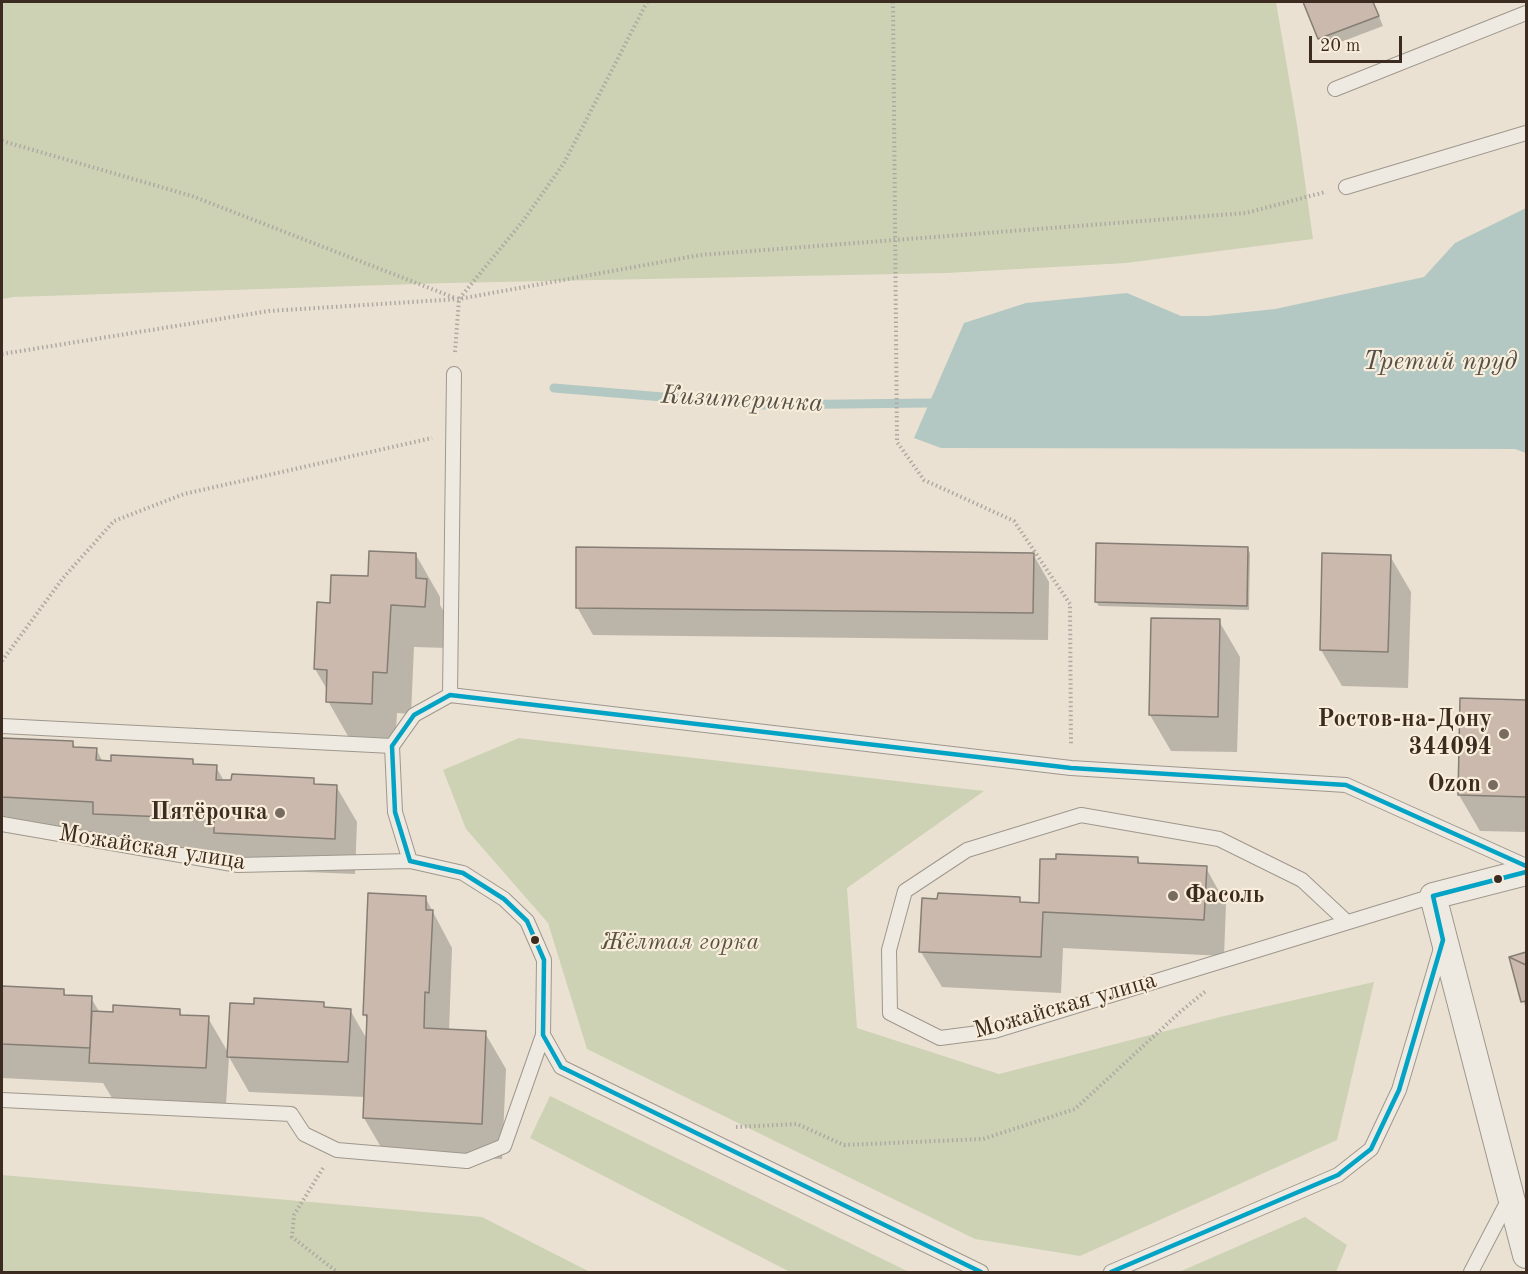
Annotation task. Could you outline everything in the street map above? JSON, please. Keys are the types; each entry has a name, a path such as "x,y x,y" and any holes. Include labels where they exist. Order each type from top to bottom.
{"street":[{"name":"Можайская улица","path":"1432,896 1527,872"},
{"path":"1432,896 1527,1255"}],"lane":[{"path":"1335,89 1527,13"},
{"path":"1346,187 1527,133"},
{"path":"450,695 454,374"},
{"path":"410,861 395,812 392,747 414,715 450,695 1071,768 1346,785 1527,866"},
{"path":"2,726 392,747"},
{"name":"Можайская улица","path":"1347,922 1302,880 1219,839 1081,815 967,850 905,891 890,950 890,1013 940,1038 994,1031 1432,896"},
{"name":"Можайская улица","path":"2,824 238,865 410,861 463,873 504,899 527,921 544,960 543,1035"},
{"path":"1112,1272 1338,1175 1371,1149 1399,1090 1443,940"},
{"path":"2,1100 291,1114 304,1134 337,1150 467,1161 504,1146 543,1035"},
{"path":"543,1035 561,1067 981,1272"},
{"path":"1470,1272 1511,1196"}],"path":[{"path":"454,374 459,299 523,221 564,164 648,2"},
{"path":"893,2 897,442 924,480 1014,521 1070,604 1071,768"},
{"path":"2,141 192,196 459,299"},
{"path":"2,354 269,311 459,299 700,255 894,238 1246,213 1346,187"},
{"path":"2,661 63,578 114,521 184,494 453,434"},
{"path":"731,1127 797,1124 844,1145 983,1139 1075,1109 1180,1012 1214,985"},
{"path":"337,1150 316,1178 294,1215 292,1237 337,1272"}],"green space":[{"path":"2,2 1276,2 1313,239 1126,263 947,273 449,283 2,299"},
{"name":"Жёлтая горка","path":"519,738 984,791 847,888 857,1028 999,1074 1224,1016 1374,982 1337,1140 1080,1256 975,1239 587,1049 548,923 466,829 443,770"},
{"path":"550,1096 909,1272 790,1272 530,1138"},
{"path":"2,1175 482,1217 590,1272 2,1272"},
{"path":"1305,1217 1347,1245 1336,1272 1179,1272"}],"water":[{"name":"Третий пруд","path":"1526,208 1526,453 1515,449 941,448 914,438 964,323 1026,303 1127,293 1181,316 1208,316 1275,309 1424,277 1455,243"}],"building":[{"path":"1303,2 1373,2 1379,16 1318,39"},
{"path":"1096,543 1248,547 1247,606 1095,602"},
{"path":"576,547 1034,553 1033,613 576,608"},
{"path":"369,551 416,553 416,578 427,579 425,607 391,605 387,673 373,672 372,704 326,702 327,670 314,669 317,602 330,603 331,575 368,576"},
{"path":"1322,553 1391,555 1388,652 1320,650"},
{"path":"1151,618 1220,619 1218,717 1149,715"},
{"path":"1460,698 1526,700 1526,797 1458,795"},
{"path":"2,738 73,741 73,747 97,748 96,760 111,761 111,755 193,759 193,764 217,765 216,780 231,780 232,774 314,778 314,784 337,785 335,839 214,833 214,819 93,814 93,802 2,797"},
{"path":"1056,854 1138,857 1138,863 1207,866 1204,920 1043,912 1041,957 919,952 922,898 937,899 938,893 1020,897 1020,902 1039,903 1040,859 1056,859"},
{"path":"368,893 426,896 426,910 433,910 429,993 425,992 424,1028 486,1031 482,1124 363,1118 367,1015 363,1015"},
{"path":"1526,952 1526,965 1509,957"},
{"path":"1509,957 1526,965 1526,1001 1521,1002"},
{"path":"2,986 64,989 64,995 92,996 90,1048 2,1044"},
{"path":"254,998 324,1002 324,1007 351,1009 348,1062 227,1057 230,1003 254,1004"},
{"path":"113,1005 180,1009 180,1015 209,1016 206,1068 89,1063 92,1011 113,1012"}],"waterway":[{"name":"Кизитеринка","path":"554,388 760,405 929,403"}],"transit line":[{"path":"410,861 395,812 392,746 414,715 450,695 1071,768 1346,785 1526,866"},
{"path":"410,861 463,873 504,899 527,921 544,960 543,1035 561,1067 981,1272"},
{"path":"1111,1272 1338,1175 1371,1149 1399,1090 1443,940 1433,896 1526,872"}],"place":[{"name":"Ростов-на-Дону 344094","path":"1504,734"},
{"name":"Ozon","path":"1493,785"},
{"name":"Пятёрочка","path":"280,813"},
{"name":"Фасоль","path":"1173,896"}]}
